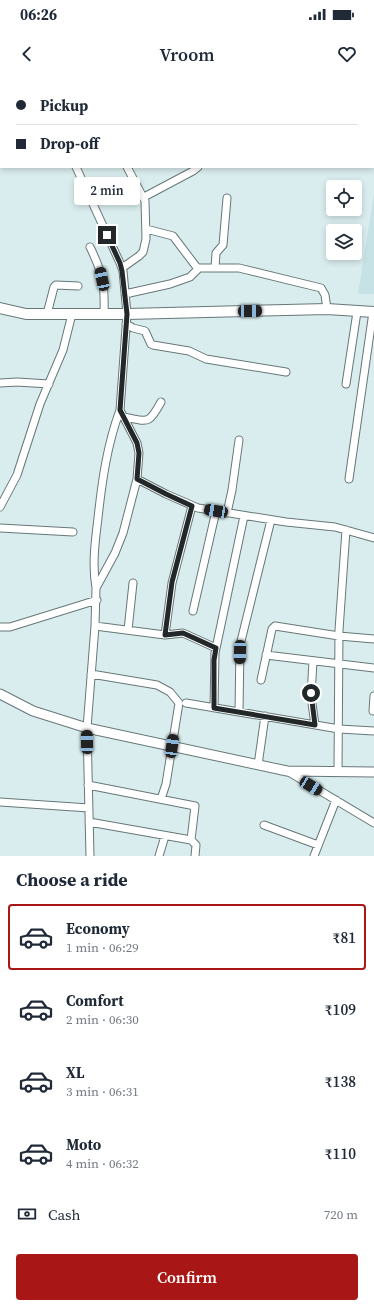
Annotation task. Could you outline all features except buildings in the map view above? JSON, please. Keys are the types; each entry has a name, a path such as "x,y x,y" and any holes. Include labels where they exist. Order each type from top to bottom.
{"main road":[{"path":"0,308 26,314 104,314 127,319 327,309 373,312"}],"street":[{"path":"76,168 122,268 127,319 120,410 109,443 103,475 93,573 97,600 87,728 90,856"},
{"path":"122,268 143,252 146,239 146,205 144,197 128,168"},
{"path":"144,197 197,168"},
{"path":"215,268 216,253 223,245 227,198"},
{"path":"146,229 173,236 198,269"},
{"path":"90,247 100,268 104,290 104,314"},
{"path":"125,294 170,284 190,277 201,267 242,268 321,288 325,295 327,309"},
{"path":"47,314 54,287 78,286"},
{"path":"346,384 357,312"},
{"path":"349,479 373,312"},
{"path":"0,507 17,475 40,404 63,350 72,314"},
{"path":"127,319 133,328 145,331 151,344 153,345 189,350 206,359 286,372"},
{"path":"0,383 17,382 49,384"},
{"path":"123,417 145,420 150,419 161,402"},
{"path":"96,588 115,553 123,533 137,479 139,453 137,443 120,410"},
{"path":"227,513 232,490 239,440"},
{"path":"137,479 192,506 270,520 328,526 374,538"},
{"path":"165,635 172,582 192,506"},
{"path":"193,611 216,511"},
{"path":"214,708 214,660 244,516"},
{"path":"239,712 240,645 270,520"},
{"path":"0,528 73,532"},
{"path":"338,772 339,664 346,530"},
{"path":"128,630 133,583"},
{"path":"0,627 10,627 97,600"},
{"path":"95,626 165,635 183,633 216,648"},
{"path":"261,680 272,629 275,626 340,636 374,639"},
{"path":"266,655 374,668"},
{"path":"313,661 311,696 315,725"},
{"path":"91,674 157,685 170,692 179,703 166,784 162,799"},
{"path":"0,694 33,711 87,728 258,765 287,771 374,772"},
{"path":"373,711 374,696"},
{"path":"186,703 339,730 374,731"},
{"path":"258,765 265,716"},
{"path":"287,771 374,822"},
{"path":"88,785 195,806 191,840"},
{"path":"314,856 336,800"},
{"path":"0,802 89,808"},
{"path":"89,822 191,840 196,845 195,856"},
{"path":"264,825 318,845"},
{"path":"159,856 165,836"}],"shaded area":[{"path":"374,193 374,294 358,294"}],"route":[{"path":"107,235 120,263 122,271 127,314 120,410 137,443 139,453 137,479 192,506 172,582 165,635 168,636 183,633 216,648 214,660 214,708 315,725 311,693"}]}
